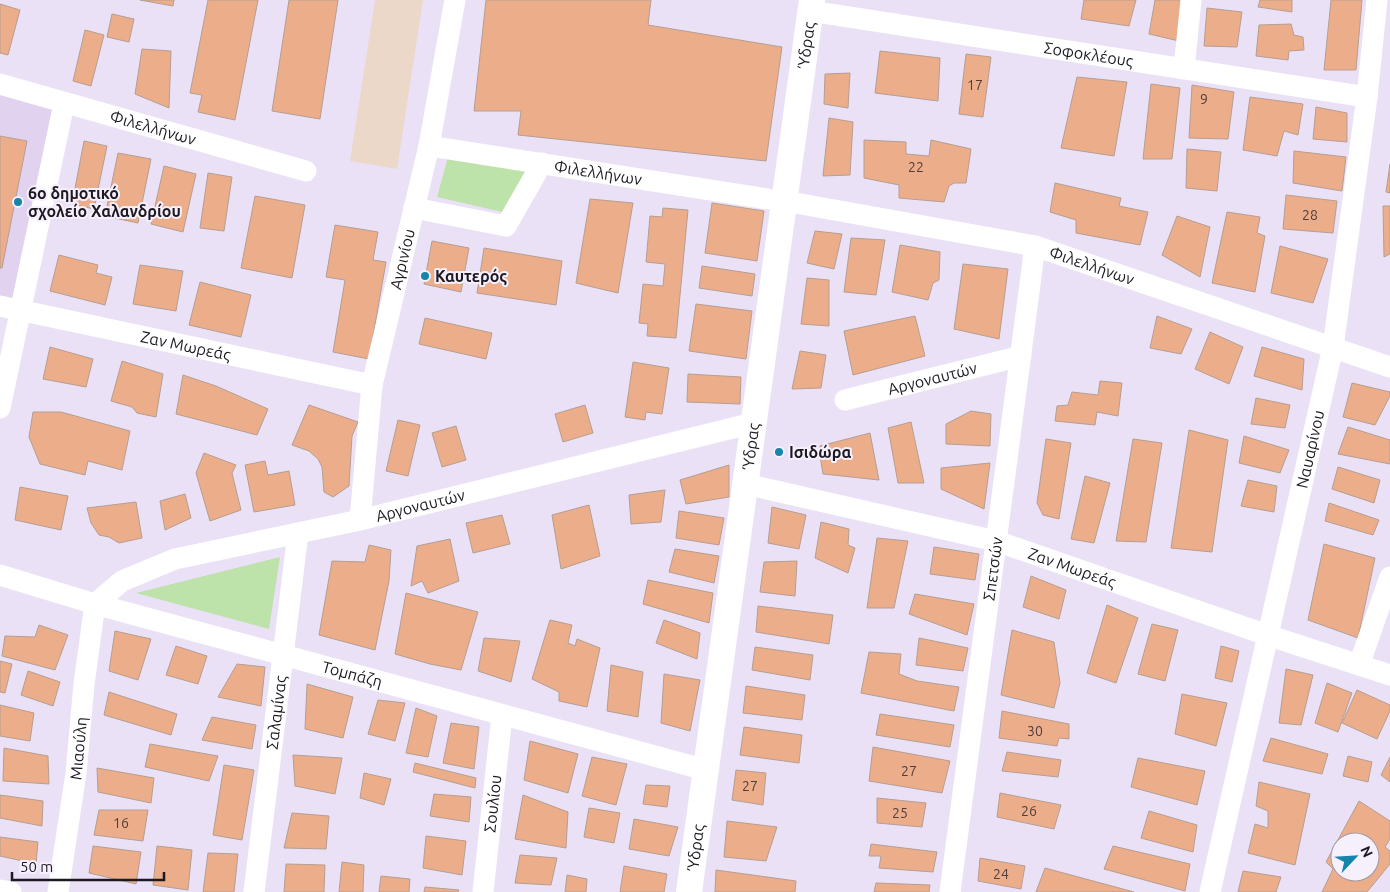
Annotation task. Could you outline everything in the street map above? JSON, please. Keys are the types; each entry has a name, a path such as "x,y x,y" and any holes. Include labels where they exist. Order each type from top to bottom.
{"street":[{"name":"Αγρινίου","path":"360,520 372,385 429,146 455,0"},
{"path":"1184,68 1191,0"},
{"name":"Ναυαρίνου","path":"1210,892 1333,347 1367,97 1377,0"},
{"name":"Σοφοκλέους","path":"811,5 1367,97"},
{"name":"Ύδρας","path":"689,892 753,423 776,200 811,5"},
{"name":"Φιλελλήνων","path":"0,84 306,171"},
{"path":"0,408 62,113"},
{"name":"Φιλελλήνων","path":"429,146 776,200 1035,246 1390,368"},
{"path":"414,208 506,226 542,163"},
{"name":"Σπετσών","path":"950,892 1035,246"},
{"name":"Ζαν Μωρεάς","path":"0,306 372,385"},
{"name":"Αργοναυτών","path":"845,400 1021,356"},
{"name":"Αργοναυτών","path":"94,604 122,581 175,559 360,520 753,423"},
{"name":"Ζαν Μωρεάς","path":"745,484 996,541 1267,635 1390,675"},
{"name":"Σαλαμίνας","path":"254,892 298,533"},
{"name":"Τομπάζη","path":"0,576 94,604 706,770"},
{"path":"1359,665 1390,577"},
{"name":"Μιαούλη","path":"58,892 76,773 94,604"},
{"name":"Σουλίου","path":"483,892 502,715"},
{"path":"0,890 11,892"}],"shaded area":[{"path":"375,0 423,0 397,169 350,161"},
{"name":"6ο δημοτικό σχολείο Χαλανδρίου","path":"0,94 56,106 16,302 0,298"}],"green space":[{"path":"449,153 536,165 511,214 437,197"},
{"path":"280,557 269,629 136,593"}],"building":[{"path":"140,0 174,0 173,6"},
{"path":"208,0 258,0 235,120 198,112 202,95 190,93"},
{"path":"289,0 338,0 320,119 272,111"},
{"path":"486,0 651,0 648,25 782,47 766,161 518,135 521,111 474,111"},
{"path":"1084,0 1136,0 1129,26 1081,19"},
{"path":"1155,0 1184,0 1179,41 1149,34"},
{"path":"1260,0 1292,0 1292,12 1258,7"},
{"path":"1331,0 1362,0 1356,70 1324,70"},
{"path":"0,4 20,10 8,55 0,53"},
{"path":"1207,8 1242,12 1237,47 1204,46"},
{"path":"112,14 134,19 129,42 107,37"},
{"path":"1291,24 1294,35 1303,37 1304,50 1289,51 1288,60 1256,56 1259,25"},
{"path":"85,30 104,35 91,86 73,81"},
{"path":"142,49 171,51 169,108 135,94"},
{"path":"880,51 940,58 938,101 875,93"},
{"path":"966,54 991,57 983,117 959,114"},
{"path":"850,73 848,108 824,104 825,74"},
{"path":"1077,77 1127,82 1114,156 1061,148"},
{"path":"1151,84 1180,88 1172,159 1143,159"},
{"path":"1192,85 1234,92 1228,139 1189,138"},
{"path":"1250,97 1303,104 1298,135 1284,131 1277,156 1243,150"},
{"path":"1316,107 1347,113 1347,142 1313,139"},
{"path":"829,118 853,122 850,175 823,176"},
{"path":"0,136 27,141 2,268 0,268"},
{"path":"864,140 906,142 906,154 929,156 931,140 971,149 966,183 954,183 949,186 944,202 899,198 899,185 864,178"},
{"path":"84,141 107,146 94,209 72,204"},
{"path":"1187,149 1221,152 1217,191 1186,188"},
{"path":"1294,151 1346,157 1342,191 1293,183"},
{"path":"118,153 151,159 138,223 105,216"},
{"path":"1390,164 1390,193 1386,192"},
{"path":"164,166 196,174 183,232 151,224"},
{"path":"208,173 232,177 224,231 200,228"},
{"path":"1055,183 1121,198 1119,206 1148,212 1140,245 1076,233 1076,220 1050,212"},
{"path":"1286,195 1337,201 1333,233 1283,229"},
{"path":"255,196 305,205 292,278 241,268"},
{"path":"590,199 633,203 618,293 576,283"},
{"path":"712,203 764,211 757,261 705,253"},
{"path":"1383,206 1390,206 1390,254 1384,257"},
{"path":"663,208 688,210 676,338 647,336 648,324 639,323 643,284 663,286 665,264 646,262 650,216 662,217"},
{"path":"1227,212 1260,217 1257,233 1265,236 1255,292 1212,283"},
{"path":"1177,216 1210,227 1200,277 1162,255"},
{"path":"335,225 378,232 373,260 386,262 369,359 333,352 345,280 326,277"},
{"path":"815,231 842,234 834,269 807,263"},
{"path":"851,238 885,240 876,295 844,292"},
{"path":"432,241 469,248 461,292 424,284"},
{"path":"900,245 940,252 939,280 933,283 928,300 892,292"},
{"path":"1280,246 1328,259 1313,303 1271,293"},
{"path":"484,248 562,261 556,305 477,293"},
{"path":"59,255 98,265 96,273 112,277 105,305 50,291"},
{"path":"963,264 1008,269 999,339 954,329"},
{"path":"140,265 183,271 176,311 133,304"},
{"path":"702,266 755,274 752,296 699,288"},
{"path":"807,278 829,280 829,326 801,324"},
{"path":"200,282 251,295 241,337 189,325"},
{"path":"696,304 752,311 746,359 689,351"},
{"path":"915,316 925,356 853,375 844,331"},
{"path":"1157,316 1192,329 1181,354 1150,348"},
{"path":"425,318 492,333 486,359 419,344"},
{"path":"1210,332 1243,347 1229,384 1195,369"},
{"path":"50,347 93,359 86,387 43,379"},
{"path":"1262,347 1304,359 1302,390 1254,376"},
{"path":"800,351 826,355 821,388 792,389"},
{"path":"122,361 163,374 156,417 137,413 132,407 111,401"},
{"path":"633,362 669,368 662,414 646,412 645,420 625,417"},
{"path":"688,374 741,377 740,404 687,402"},
{"path":"183,375 216,386 268,409 257,435 176,414"},
{"path":"1100,381 1122,383 1118,416 1097,412 1095,425 1055,421 1057,406 1068,405 1072,392 1098,395"},
{"path":"1352,383 1390,392 1390,396 1375,425 1343,417"},
{"path":"1256,398 1290,405 1285,428 1251,424"},
{"path":"309,405 358,422 352,436 349,486 333,497 324,492 322,467 318,459 309,451 292,445"},
{"path":"585,405 593,433 563,442 555,414"},
{"path":"971,411 991,414 990,446 946,444 946,424"},
{"path":"33,412 61,412 130,431 122,470 88,461 85,475 40,464 29,437"},
{"path":"398,420 420,425 408,476 386,471"},
{"path":"911,422 924,483 898,483 888,428"},
{"path":"456,426 466,460 442,467 432,433"},
{"path":"1348,427 1390,440 1390,464 1338,454"},
{"path":"1189,430 1228,440 1212,552 1171,548"},
{"path":"870,433 879,480 823,474 820,446"},
{"path":"1244,436 1289,450 1280,473 1239,463"},
{"path":"1046,439 1071,443 1059,519 1043,515 1037,503"},
{"path":"1133,439 1162,443 1146,542 1116,541"},
{"path":"204,453 236,465 232,473 241,510 210,521 196,473"},
{"path":"265,461 268,475 289,471 295,505 254,512 245,465"},
{"path":"990,463 984,509 941,489 941,468"},
{"path":"729,465 729,497 686,504 680,480"},
{"path":"1338,467 1380,480 1374,503 1332,489"},
{"path":"1085,476 1110,483 1094,543 1071,539"},
{"path":"1248,480 1277,486 1274,512 1241,506"},
{"path":"20,487 68,496 61,530 15,520"},
{"path":"665,490 661,522 631,524 629,495"},
{"path":"185,494 191,518 165,530 160,501"},
{"path":"136,502 142,538 119,543 109,537 99,535 91,523 87,508"},
{"path":"1329,503 1379,520 1373,535 1325,521"},
{"path":"589,505 600,556 561,569 552,515"},
{"path":"772,507 806,515 799,549 768,543"},
{"path":"679,511 724,518 719,545 676,538"},
{"path":"502,515 510,544 473,553 466,523"},
{"path":"821,522 849,529 848,545 855,548 848,573 815,558"},
{"path":"877,538 908,541 894,608 867,608"},
{"path":"450,539 459,581 428,593 422,581 411,586 417,546"},
{"path":"1324,544 1375,558 1358,638 1308,620"},
{"path":"369,545 391,550 389,581 375,650 319,635 332,561 365,562"},
{"path":"934,547 979,554 975,580 930,574"},
{"path":"675,549 719,556 714,583 669,572"},
{"path":"797,561 795,596 760,592 764,562"},
{"path":"1031,576 1066,590 1059,619 1023,607"},
{"path":"648,580 713,593 709,623 643,604"},
{"path":"406,593 478,612 461,670 395,654"},
{"path":"915,594 974,604 967,635 909,614"},
{"path":"1107,605 1138,618 1116,683 1087,673"},
{"path":"758,606 833,615 829,644 756,632"},
{"path":"550,620 572,625 568,643 575,646 577,639 600,648 587,707 559,701 559,692 532,679"},
{"path":"664,620 700,633 697,659 656,643"},
{"path":"1152,624 1178,630 1165,681 1138,674"},
{"path":"39,625 68,635 55,670 2,656 5,636 35,637"},
{"path":"1012,630 1054,642 1060,683 1054,708 1001,695"},
{"path":"115,631 151,639 138,680 109,671"},
{"path":"484,638 520,641 511,682 478,671"},
{"path":"919,638 968,648 963,671 916,665"},
{"path":"176,646 207,656 198,684 166,675"},
{"path":"1221,646 1239,651 1232,682 1215,678"},
{"path":"755,647 813,655 810,680 752,670"},
{"path":"869,652 901,654 899,674 917,681 959,687 954,711 861,693"},
{"path":"0,661 12,664 5,693 0,692"},
{"path":"237,664 265,667 261,706 218,697"},
{"path":"611,665 643,672 638,717 607,711"},
{"path":"1286,669 1313,675 1301,725 1279,723"},
{"path":"28,671 60,682 53,706 21,695"},
{"path":"664,674 700,680 690,731 661,723"},
{"path":"1327,683 1352,693 1338,732 1315,723"},
{"path":"307,684 353,697 343,738 305,729"},
{"path":"746,686 805,695 802,720 743,713"},
{"path":"1357,690 1390,705 1390,711 1377,739 1342,723"},
{"path":"109,692 177,714 171,735 104,715"},
{"path":"1182,694 1227,703 1216,746 1175,734"},
{"path":"378,700 405,703 395,741 368,734"},
{"path":"0,705 34,713 30,741 0,736"},
{"path":"416,708 437,716 428,757 406,753"},
{"path":"1002,711 1069,724 1069,739 1059,738 1057,746 999,738"},
{"path":"880,714 954,725 950,747 876,735"},
{"path":"212,717 256,725 252,749 202,740"},
{"path":"451,723 479,727 474,769 443,763"},
{"path":"744,727 802,735 799,763 740,755"},
{"path":"1271,738 1328,754 1322,774 1263,761"},
{"path":"530,741 578,754 568,793 524,780"},
{"path":"150,744 218,756 209,781 145,767"},
{"path":"873,747 950,761 942,793 869,781"},
{"path":"4,748 48,756 49,784 3,781"},
{"path":"1007,752 1061,760 1058,777 1002,771"},
{"path":"293,755 342,758 335,794 295,786"},
{"path":"1348,756 1372,762 1368,782 1343,776"},
{"path":"592,757 627,764 616,805 582,796"},
{"path":"1390,757 1390,782 1381,775"},
{"path":"1138,758 1205,771 1197,805 1131,787"},
{"path":"415,763 476,778 475,788 413,772"},
{"path":"224,765 254,770 242,840 213,835"},
{"path":"97,768 154,778 151,803 98,792"},
{"path":"736,770 766,773 763,805 732,800"},
{"path":"364,773 391,779 384,805 360,798"},
{"path":"1259,782 1310,794 1295,865 1248,853 1255,824 1268,828 1268,811 1256,806"},
{"path":"646,785 670,786 667,807 643,804"},
{"path":"1000,793 1061,805 1054,829 997,817"},
{"path":"434,794 471,797 469,822 430,816"},
{"path":"0,795 43,801 42,826 0,818"},
{"path":"523,795 568,812 566,848 515,839"},
{"path":"877,798 926,803 922,827 877,823"},
{"path":"1359,801 1390,821 1390,839 1385,847 1390,851 1390,864 1380,876 1380,832 1342,832"},
{"path":"589,808 620,813 614,843 584,837"},
{"path":"99,810 148,810 143,841 94,835"},
{"path":"1149,811 1197,825 1193,852 1141,838"},
{"path":"292,813 329,816 326,849 284,848"},
{"path":"634,819 678,827 669,856 629,849"},
{"path":"727,821 777,827 766,861 724,857"},
{"path":"426,836 466,841 462,875 423,868"},
{"path":"0,837 38,842 36,864 0,856"},
{"path":"871,844 937,852 933,872 879,868 881,856 869,856"},
{"path":"93,846 141,852 136,884 89,873"},
{"path":"157,846 192,850 188,890 153,885"},
{"path":"1113,846 1190,864 1185,891 1104,869"},
{"path":"208,853 238,854 234,892 203,892"},
{"path":"520,855 557,858 551,885 515,883"},
{"path":"1330,855 1330,866 1326,862"},
{"path":"980,858 1025,866 1021,889 978,881"},
{"path":"342,862 364,865 363,892 339,892"},
{"path":"286,864 325,865 324,892 284,892"},
{"path":"624,866 667,874 664,892 620,892"},
{"path":"1045,868 1134,892 1036,892"},
{"path":"716,870 796,881 795,892 715,892"},
{"path":"1243,871 1281,877 1276,892 1238,892"},
{"path":"567,875 587,879 586,892 565,892"},
{"path":"1330,875 1330,882 1375,882 1367,892 1322,892"},
{"path":"381,876 410,879 409,892 379,892"},
{"path":"876,883 930,885 929,892 874,892"},
{"path":"425,887 459,890 458,892 424,892"}],"place":[{"name":"6ο δημοτικό σχολείο Χαλανδρίου","path":"18,202"},
{"name":"Καυτερός","path":"425,276"},
{"name":"Ισιδώρα","path":"779,452"}]}
